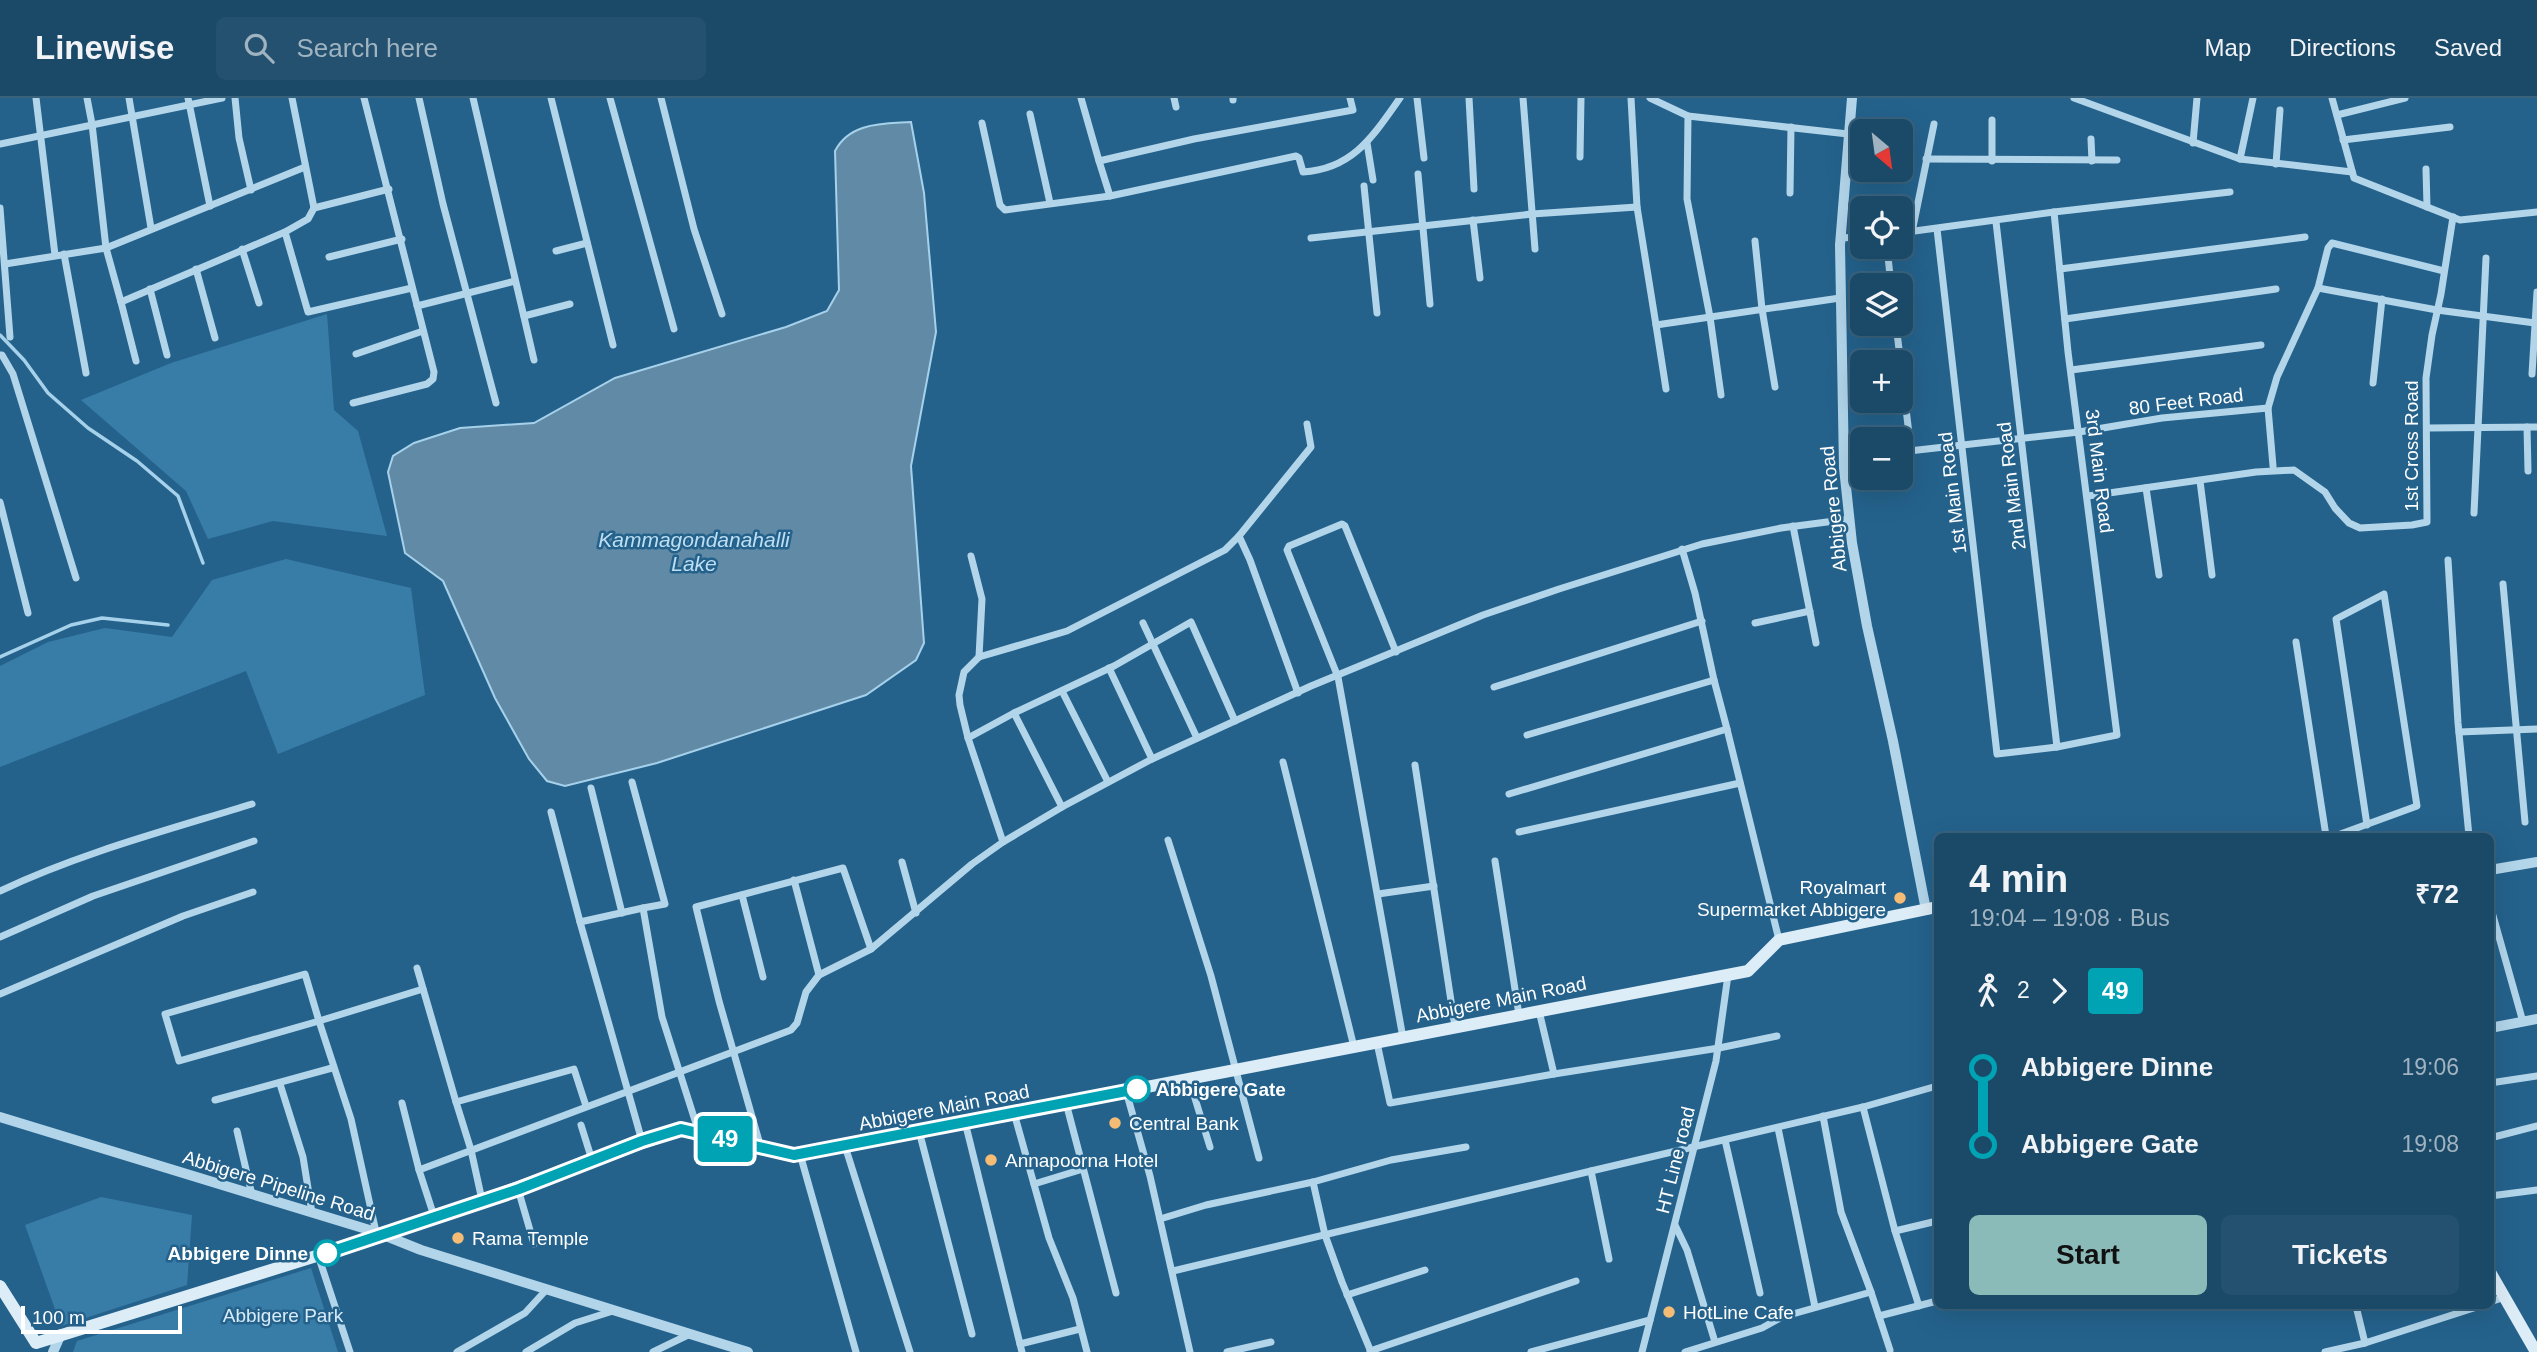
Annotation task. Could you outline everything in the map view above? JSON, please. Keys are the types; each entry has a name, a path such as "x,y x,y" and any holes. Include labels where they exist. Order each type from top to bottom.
{"main road":[{"path":"1779,940 1931,909"},
{"name":"Abbigere Main Road","path":"0,1286 38,1348 61,1334 318,1255 519,1189 642,1141 681,1129 794,1155 800,1154 1748,971 1779,940"},
{"path":"2494,1279 2536,1352"}],"street":[{"path":"36,98 59,254 86,373"},
{"path":"87,98 106,248 136,361"},
{"path":"129,98 151,228"},
{"path":"0,144 188,101 222,98"},
{"path":"235,98 239,138 251,190"},
{"path":"121,302 285,232 309,219 314,208 292,98"},
{"path":"353,403 427,384 433,379 434,372 365,98"},
{"path":"418,98 466,295 496,403"},
{"path":"474,98 534,360"},
{"path":"551,98 613,345"},
{"path":"610,98 674,329"},
{"path":"661,98 694,229 722,314"},
{"path":"1081,98 1110,196"},
{"path":"1174,98 1176,107"},
{"path":"1099,161 1194,139 1353,110 1350,98"},
{"path":"982,123 1002,209 1110,196 1296,156 1303,172 1321,171 1348,159 1367,143 1400,98"},
{"path":"1417,98 1424,158"},
{"path":"1469,98 1474,189"},
{"path":"1523,98 1535,249"},
{"path":"1580,158 1581,98"},
{"path":"1631,98 1637,207 1666,389"},
{"path":"1650,98 1688,116 1848,134"},
{"name":"Abbigere Road","path":"1852,98 1840,238 1844,458 1850,519 1867,626 1931,909"},
{"path":"2074,98 2241,159 2352,172"},
{"path":"2193,143 2197,98"},
{"path":"2241,159 2253,98"},
{"path":"2332,98 2354,178 2460,220 2537,212"},
{"path":"2337,115 2405,98"},
{"path":"188,101 210,206"},
{"path":"2276,164 2280,110"},
{"path":"1030,114 1050,203"},
{"path":"1688,116 1687,199 1710,317 1721,395"},
{"path":"1992,121 1993,161"},
{"path":"1913,227 1934,124"},
{"path":"1790,193 1791,127"},
{"path":"2343,140 2450,127"},
{"path":"2091,139 2092,161"},
{"path":"1367,143 1373,180"},
{"path":"1926,159 2117,160"},
{"path":"5,264 106,248 305,167"},
{"path":"2426,169 2427,207"},
{"path":"1418,174 1430,304"},
{"path":"1364,186 1377,313"},
{"path":"314,208 389,189"},
{"path":"1913,232 2054,212 2230,192"},
{"path":"1311,238 1532,214 1637,207"},
{"path":"0,208 10,337"},
{"name":"3rd Main Road","path":"2054,212 2116,735 2057,747"},
{"name":"1st Cross Road","path":"2088,496 2294,470 2325,492 2349,523 2360,528 2427,522 2426,378 2431,335 2453,217"},
{"path":"1474,220 1480,278"},
{"name":"2nd Main Road","path":"1996,222 2057,747"},
{"name":"1st Main Road","path":"1937,229 1997,754 2057,747"},
{"path":"285,232 308,312 412,288"},
{"path":"2060,268 2305,237"},
{"path":"1840,238 1850,238"},
{"path":"329,257 402,239"},
{"path":"1755,241 1762,309 1775,387"},
{"path":"556,251 587,243"},
{"path":"2273,466 2268,408 2277,377 2318,288 2328,248 2332,243 2444,271"},
{"path":"242,249 259,303"},
{"path":"2474,513 2486,258"},
{"path":"196,269 215,338"},
{"path":"417,306 515,281"},
{"path":"2318,288 2437,310 2535,323"},
{"path":"150,289 167,355"},
{"path":"2065,319 2276,289"},
{"path":"2532,374 2537,292"},
{"path":"1656,325 1840,298"},
{"path":"2373,383 2382,299"},
{"path":"524,316 570,304"},
{"path":"356,354 423,331"},
{"path":"1897,336 1908,427"},
{"path":"2071,370 2261,345"},
{"path":"0,355 13,374 76,578"},
{"name":"80 Feet Road","path":"1913,451 2079,432 2162,418 2268,408"},
{"path":"1003,842 968,738 959,695 964,671 979,657 1062,634 1225,550 1311,447 1307,424"},
{"path":"2527,427 2528,471"},
{"path":"2428,428 2537,427"},
{"path":"1844,458 1850,457"},
{"path":"2200,481 2212,575"},
{"path":"2147,488 2159,575"},
{"path":"0,502 4,531 28,613"},
{"path":"419,1170 792,1030 797,1023 806,992 819,975 871,949 972,864 1062,807 1197,738 1483,615 1682,550 1793,526 1850,519"},
{"path":"1396,652 1345,526 1342,524 1289,546 1287,550 1338,677 1403,1038"},
{"path":"1793,526 1816,643"},
{"path":"1239,536 1298,693"},
{"path":"1682,550 1702,621 1714,680 1779,940"},
{"path":"971,556 982,599 979,657"},
{"path":"2448,560 2469,833"},
{"path":"2503,584 2525,822"},
{"path":"2344,833 2367,825 2417,806 2384,594 2336,619 2367,825"},
{"path":"1755,623 1810,611"},
{"path":"1494,687 1702,621"},
{"path":"968,738 1109,668 1191,622 1235,721"},
{"path":"1143,623 1197,738"},
{"path":"2296,642 2326,833"},
{"path":"1109,668 1152,759"},
{"path":"1527,735 1714,680"},
{"path":"1062,691 1108,782"},
{"path":"1014,713 1062,807"},
{"path":"1509,794 1727,729"},
{"path":"2459,732 2537,729"},
{"path":"1283,762 1354,1047"},
{"path":"1415,765 1455,1027"},
{"path":"580,922 665,904 632,782"},
{"path":"1519,832 1740,783"},
{"path":"591,788 622,913"},
{"path":"0,891 24,879 94,854 252,804"},
{"path":"551,812 642,1141"},
{"path":"1168,840 1211,976 1259,1158"},
{"path":"0,937 93,896 254,841"},
{"path":"1495,861 1519,1015"},
{"path":"902,862 916,912"},
{"path":"2494,869 2537,862"},
{"path":"761,1147 719,1001 696,907 842,867 871,949"},
{"path":"794,880 819,975"},
{"path":"1378,894 1434,886"},
{"path":"0,994 183,916 253,892"},
{"path":"742,895 764,977"},
{"path":"643,908 662,1017 699,1133"},
{"path":"2494,919 2523,1022"},
{"path":"417,968 471,1150 482,1200"},
{"path":"380,1234 351,1119 332,1068 318,1021 305,974 165,1014 179,1061 318,1021 423,989"},
{"name":"HT Line road","path":"1642,1352 1719,1048 1728,975"},
{"path":"1539,1011 1554,1074"},
{"path":"2494,1027 2537,1019"},
{"path":"1377,1043 1390,1103 1719,1048 1777,1035"},
{"path":"215,1100 332,1068"},
{"path":"456,1102 574,1069 586,1106"},
{"path":"2494,1082 2537,1076"},
{"path":"1189,1079 1210,1147"},
{"path":"280,1084 303,1157 312,1214"},
{"path":"1173,1271 1778,1128 1934,1087"},
{"path":"1126,1091 1173,1271 1188,1352"},
{"path":"402,1103 434,1216"},
{"path":"1066,1103 1116,1293"},
{"path":"1863,1107 1895,1231 1919,1306"},
{"path":"1014,1113 1049,1238 1073,1298 1087,1352"},
{"path":"1824,1116 1842,1212 1879,1316 1888,1351"},
{"name":"Abbigere Pipeline Road","path":"0,1117 380,1234 421,1250 748,1352"},
{"path":"965,1122 1021,1348 1080,1329"},
{"path":"581,1125 593,1160"},
{"path":"2494,1137 2537,1126"},
{"path":"1778,1128 1815,1307"},
{"path":"237,1130 252,1195"},
{"path":"919,1131 972,1334"},
{"path":"1725,1140 1760,1293"},
{"path":"845,1146 910,1352"},
{"path":"1160,1219 1206,1205 1313,1182 1391,1160 1466,1147"},
{"path":"800,1154 856,1352"},
{"path":"1034,1184 1083,1169"},
{"path":"1591,1171 1609,1259"},
{"path":"1313,1182 1325,1235 1371,1351 1576,1281"},
{"path":"519,1189 534,1244"},
{"path":"2494,1195 2537,1190"},
{"path":"1895,1231 1934,1222"},
{"path":"1675,1225 1688,1250 1715,1342"},
{"path":"318,1255 350,1352"},
{"path":"1348,1295 1425,1270"},
{"path":"457,1352 525,1313 547,1289"},
{"path":"1685,1352 1762,1328 1782,1317 1871,1292"},
{"path":"2494,1301 2505,1297"},
{"path":"1879,1316 1934,1302"},
{"path":"2357,1309 2365,1343"},
{"path":"2325,1352 2365,1343 2471,1309"},
{"path":"526,1352 575,1323 613,1311"},
{"path":"1531,1352 1650,1320"},
{"path":"53,1352 61,1334"},
{"path":"653,1352 688,1335"},
{"path":"1227,1352 1271,1342"}],"green space":[{"path":"327,314 334,410 358,431 387,536 273,521 208,539 186,491 81,400 171,363"},
{"path":"286,559 411,588 425,695 278,754 246,671 0,767 0,666 48,642 105,628 172,637 212,580"},
{"path":"101,1197 192,1215 187,1285 61,1326 25,1225"},
{"name":"Abbigere Park","path":"311,1268 338,1352 73,1352 77,1341"}],"water":[{"name":"Kammagondanahalli Lake","path":"911,122 924,193 936,332 911,466 924,643 916,660 866,695 657,763 565,786 547,781 529,759 495,698 443,581 405,553 388,472 393,456 414,443 460,428 534,423 615,378 786,327 827,311 839,290 835,151 849,135 868,126"}],"waterway":[{"path":"0,335 24,360 48,393 88,428 137,461 178,496 203,563"},
{"path":"0,657 71,625 102,618 168,625"}],"bus line":[{"name":"49","path":"327,1253 519,1189 642,1141 681,1129 794,1155 1137,1089"}],"place":[{"name":"Royalmart Supermarket Abbigere","path":"1900,898"},
{"name":"Abbigere Gate","path":"1137,1089"},
{"name":"Central Bank","path":"1115,1123"},
{"name":"Annapoorna Hotel","path":"991,1160"},
{"name":"Rama Temple","path":"458,1238"},
{"name":"Abbigere Dinne","path":"327,1253"},
{"name":"HotLine Cafe","path":"1669,1312"}]}
